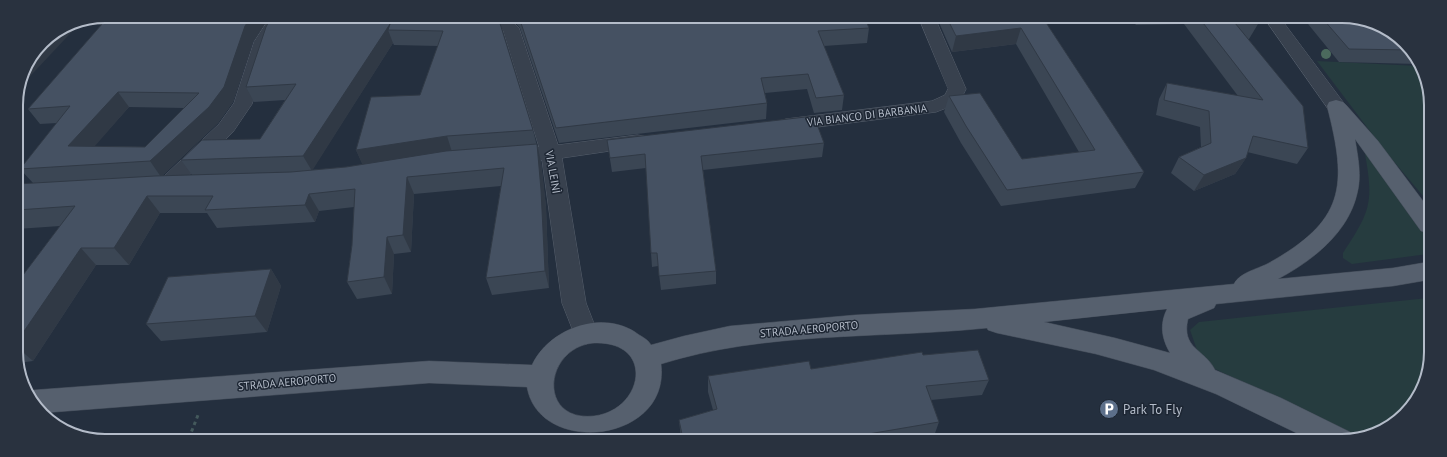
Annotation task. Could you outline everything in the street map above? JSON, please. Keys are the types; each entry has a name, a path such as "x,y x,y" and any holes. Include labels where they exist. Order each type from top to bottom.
{"main road":[{"path":"1336,106 1371,146 1420,207"},
{"path":"1212,380 1186,357 1174,338 1172,326 1177,314 1192,305 1230,292 1267,276 1303,254 1335,222 1347,195 1348,167 1344,138 1336,106"},
{"path":"974,319 1230,292 1393,277 1424,272"},
{"path":"974,319 1094,342 1155,359 1212,380 1274,407 1326,434"},
{"name":"STRADA AEROPORTO","path":"646,358 684,346 730,336 855,325 974,319"},
{"path":"604,333 622,337 636,345 646,358 650,372 648,386 641,401 630,414 598,433 569,425 551,415 543,403 539,390 540,376 546,362 556,349 570,340 586,334 604,333"},
{"name":"STRADA AEROPORTO","path":"40,402 429,372 540,376"}],"street":[{"path":"198,184 160,186 226,128 243,104 262,42 274,23"},
{"name":"VIA LEINÌ","path":"505,23 510,28 551,152 574,303 586,334"},
{"name":"VIA BIANCO DI BARBANIA","path":"766,128 936,106 952,100 957,89 929,23"},
{"path":"1276,23 1336,106"},
{"path":"492,156 551,152 658,139"}],"green space":[{"path":"1317,61 1414,66 1420,79 1424,100 1424,197 1385,151"},
{"path":"1366,152 1424,233 1424,255 1352,264 1343,258 1343,253 1359,227 1368,206 1369,184"},
{"path":"1424,298 1424,352 1420,378 1416,388 1404,406 1396,414 1373,428 1350,434 1213,368 1198,353 1190,330 1199,322"}],"building":[{"path":"103,23 247,23 224,87 209,107 150,161 23,169 23,165 70,106 28,109","holes":["118,92 199,93 145,147 68,146"]},
{"path":"268,23 500,23 533,130 447,136 356,150 371,97 420,95 443,31 388,30 390,24 303,156 181,160 202,140 260,139 296,84 246,87"},
{"path":"521,23 867,23 869,28 818,31 844,95 816,98 808,74 761,78 767,103 556,128"},
{"path":"950,23 1046,23 1144,172 1007,190 966,126 949,96 980,93 1022,159 1095,150 1021,28 956,36"},
{"path":"1203,23 1235,23 1303,106 1308,148 1253,136 1246,158 1204,175 1179,157 1211,143 1209,111 1164,100 1167,83 1263,100"},
{"path":"1235,23 1257,23 1258,24"},
{"path":"1326,23 1353,24 1373,29 1396,43 1403,50 1349,49"},
{"path":"814,116 824,143 701,156 716,271 659,276 657,253 651,253 645,154 610,158 607,140"},
{"path":"537,144 545,271 486,278 504,168 407,177 403,235 387,237 384,277 347,282 352,245 355,189 309,194 305,205 205,210 213,196 147,196 114,248 81,248 23,333 23,275 75,206 23,210 23,184 155,176 291,172 346,167 446,151"},
{"path":"271,269 255,316 146,324 168,277"},
{"path":"978,350 989,380 926,386 939,422 868,434 682,434 679,420 717,409 708,376 809,361 811,369 922,352 923,355"}],"place":[{"name":"Park To Fly","path":"1109,409"}]}
